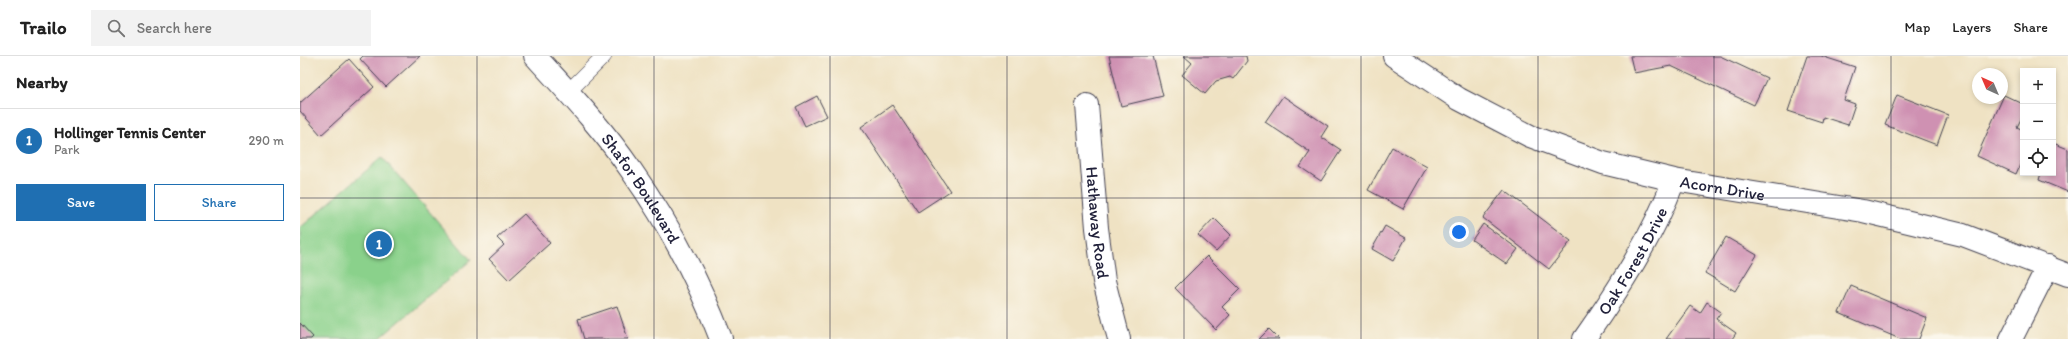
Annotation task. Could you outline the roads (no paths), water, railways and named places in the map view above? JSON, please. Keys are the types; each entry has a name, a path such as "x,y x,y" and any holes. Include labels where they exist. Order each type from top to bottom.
{"street":[{"name":"Shafor Boulevard","path":"535,56 568,92 635,176 676,243 708,306 722,339"},
{"name":"Acorn Drive","path":"1394,56 1458,99 1530,136 1603,163 1674,180 1878,215 1964,236 2048,266 2068,275"},
{"name":"Hathaway Road","path":"1087,105 1098,236 1104,281 1119,339"},
{"name":"Oak Forest Drive","path":"1584,339 1623,283 1664,207 1674,180"},
{"path":"2011,339 2048,266"}],"lane":[{"path":"568,92 604,56"}],"place":[{"name":"Hollinger Tennis Center","path":"379,244"}]}
